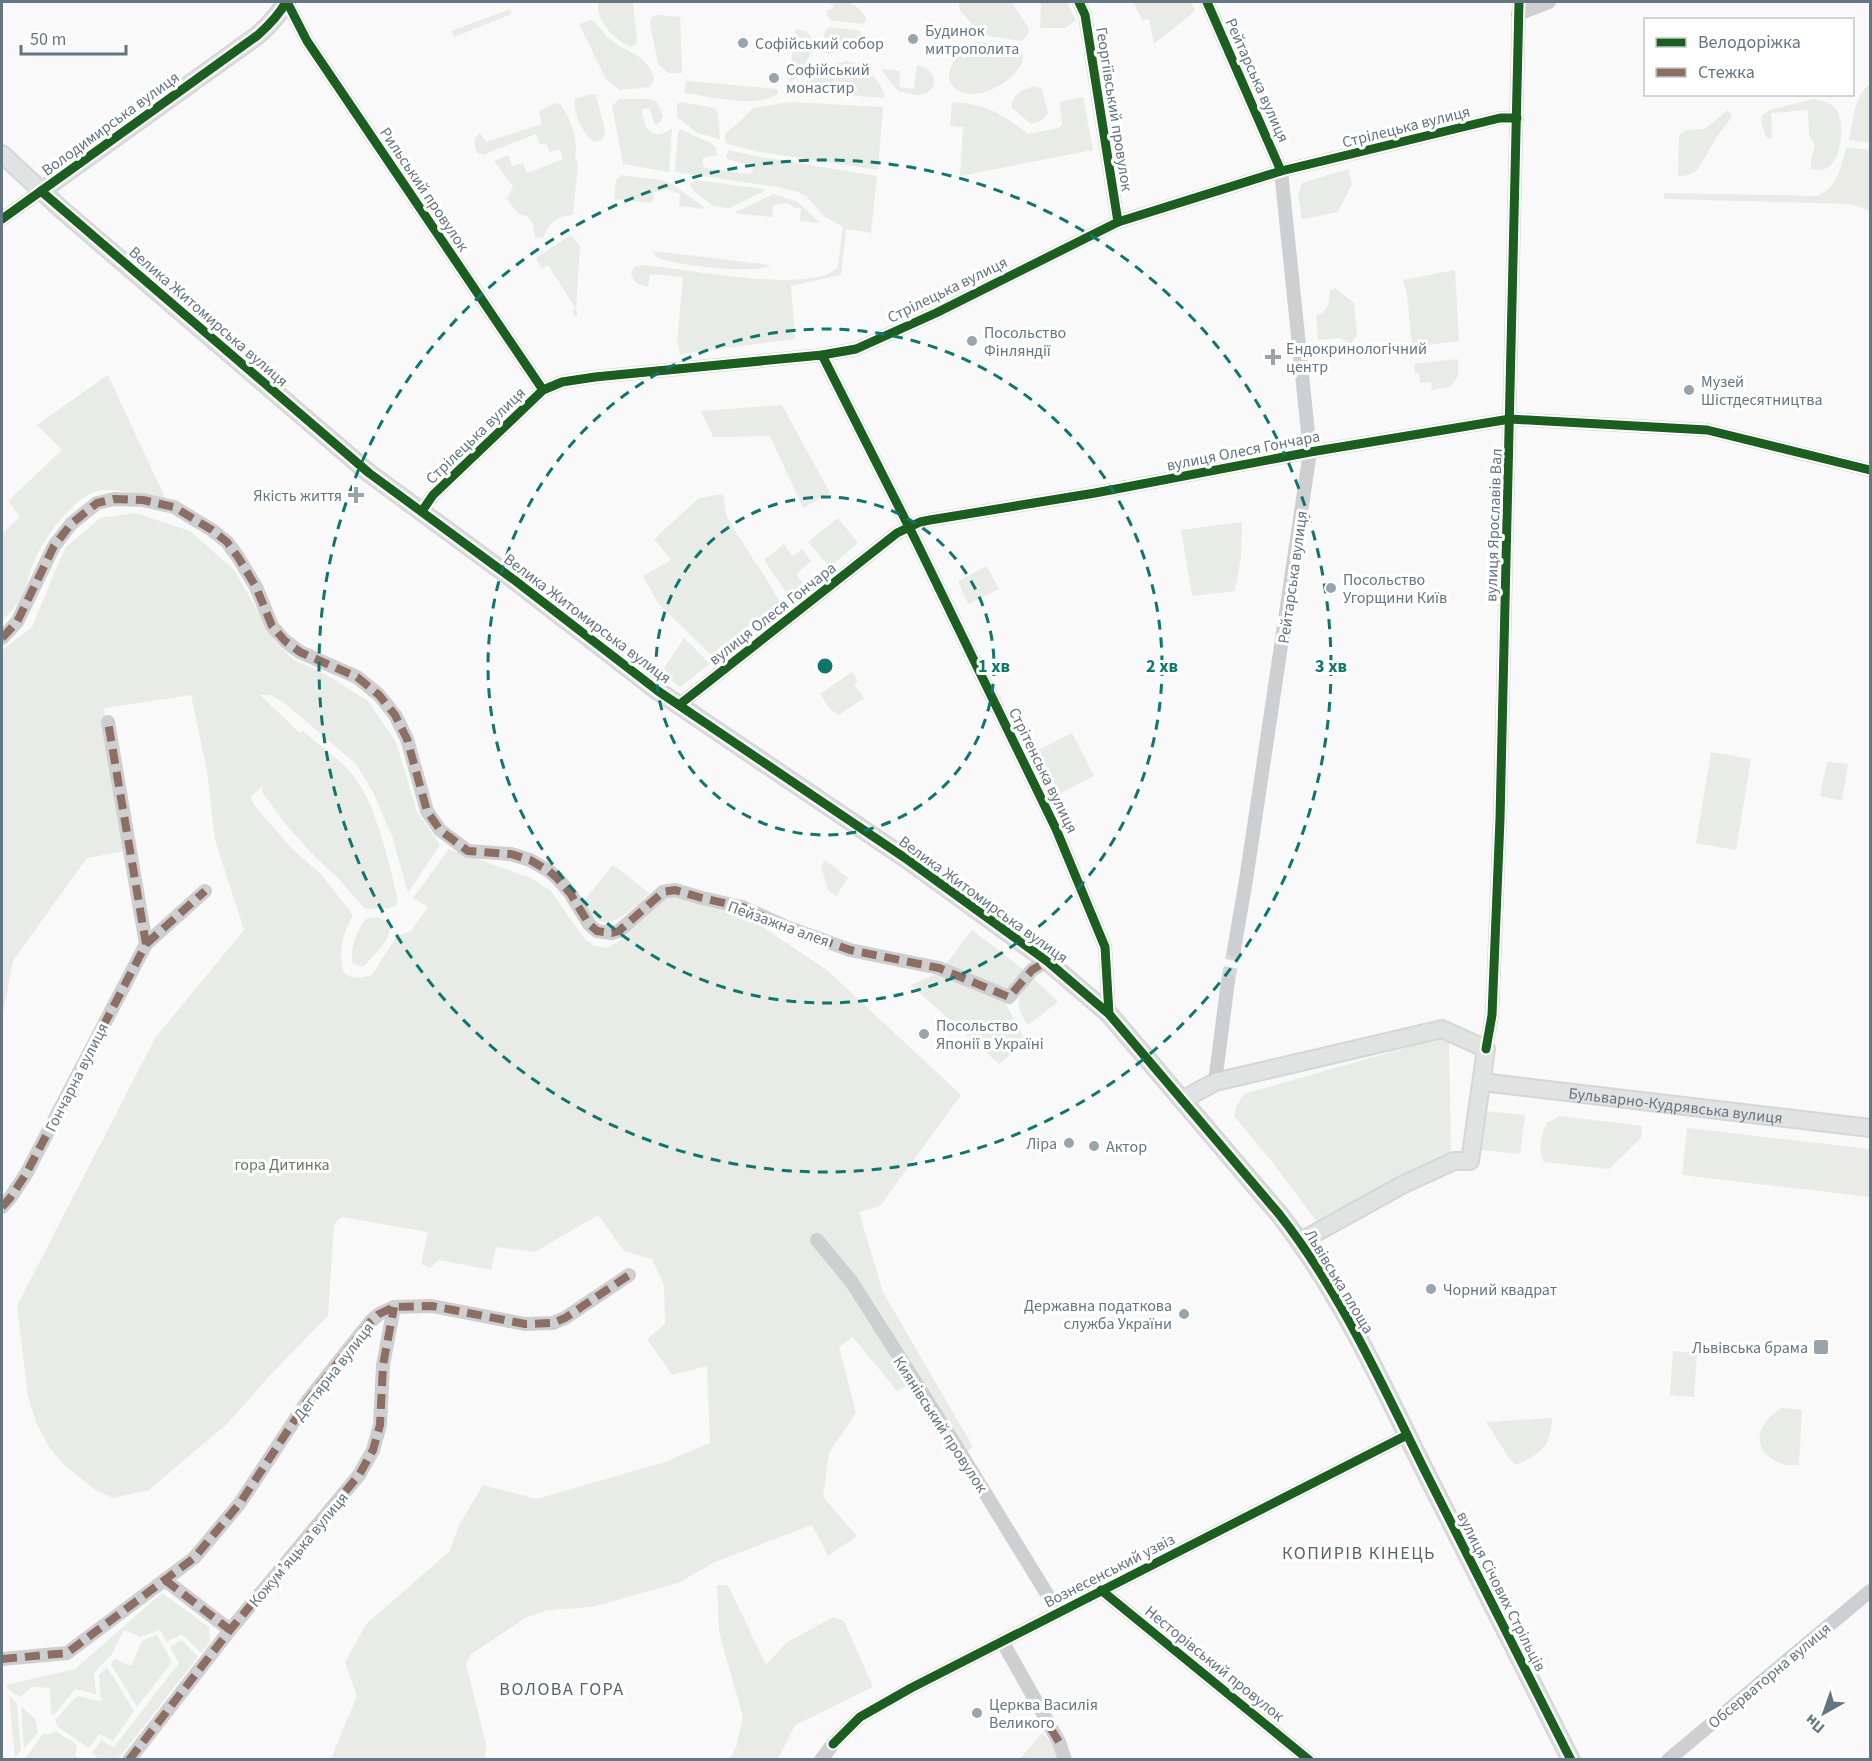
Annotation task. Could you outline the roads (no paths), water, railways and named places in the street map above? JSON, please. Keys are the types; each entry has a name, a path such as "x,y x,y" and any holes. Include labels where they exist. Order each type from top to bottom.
{"main road":[{"name":"Володимирська вулиця","path":"41,191 258,35 271,23 287,2"},
{"name":"Велика Житомирська вулиця","path":"2,154 41,191 342,451 678,705 908,860 1047,961 1109,1014 1182,1100"},
{"path":"1182,1100 1215,1082 1442,1029 1486,1049"},
{"name":"Львівська площа","path":"1301,1241 1402,1185 1454,1161 1470,1161 1486,1049"},
{"name":"Бульварно-Кудрявська вулиця","path":"1482,1082 1870,1128"},
{"name":"Львівська площа","path":"1182,1100 1301,1241 1327,1282 1407,1435"},
{"name":"вулиця Січових Стрільців","path":"1407,1435 1571,1760"}],"street":[{"name":"Рильський провулок","path":"287,2 307,41 543,390"},
{"name":"Георгіївський провулок","path":"1079,2 1085,15 1118,222"},
{"name":"Рейтарська вулиця","path":"1207,2 1281,171 1310,452 1234,950"},
{"path":"1518,8 1548,2"},
{"name":"вулиця Ярославів Вал","path":"1486,1049 1492,1015 1495,952 1510,419 1518,8"},
{"name":"Стрілецька вулиця","path":"422,512 433,495 543,390 562,382 595,376 822,355 856,349 916,322 1118,222 1281,171 1500,118 1516,118"},
{"name":"Володимирська вулиця","path":"2,219 41,191"},
{"name":"Стрітенська вулиця","path":"822,355 909,527 1056,829 1105,946 1109,1014"},
{"name":"вулиця Олеся Гончара","path":"678,705 897,532 930,520 1095,493 1310,452 1510,419 1707,430 1870,470"},
{"name":"Пейзажна алея","path":"2,638 17,622 28,603 40,572 58,539 71,524 97,503 114,499 143,500 174,507 212,530 238,556 256,587 272,626 285,641 300,651 357,677 369,685 395,715 407,739 427,812 440,831 468,851 511,854 530,860 549,870 570,893 589,924 603,933 619,931 663,892 675,890 742,907 784,926 850,950 939,968 1009,997 1032,970 1047,961"},
{"path":"108,722 146,944"},
{"name":"Гончарна вулиця","path":"2,1207 26,1174 146,944 205,891"},
{"path":"1215,1082 1228,981"},
{"name":"Киянівський провулок","path":"817,1240 850,1281 963,1457 1058,1612"},
{"path":"394,1307 432,1306 525,1324 553,1323 565,1318 629,1275"},
{"name":"Дегтярна вулиця","path":"2,1659 67,1653 194,1558 240,1503 308,1400 370,1322 379,1314 394,1307"},
{"name":"Кожумʼяцька вулиця","path":"129,1760 230,1630 359,1475 373,1450 380,1425 384,1365 394,1307"},
{"name":"Вознесенський узвіз","path":"821,1760 833,1744 860,1717 1058,1612 1407,1435"},
{"path":"165,1580 230,1630"},
{"name":"Несторівський провулок","path":"1101,1590 1310,1760"},
{"name":"Обсерваторна вулиця","path":"1668,1760 1870,1591"},
{"path":"1002,1641 1059,1742 1065,1760"}],"tunnel":[{"path":"1228,981 1234,950"}],"place":[{"name":"Будинок митрополита","path":"913,39"},
{"name":"Софійський собор","path":"743,43"},
{"name":"Софійський монастир","path":"774,78"},
{"name":"Посольство Фінляндії","path":"972,341"},
{"name":"Ендокринологічний центр","path":"1273,357"},
{"name":"Музей Шістдесятництва","path":"1689,390"},
{"name":"Якість життя","path":"356,495"},
{"name":"Посольство Угорщини Київ","path":"1331,588"},
{"name":"Посольство Японії в Україні","path":"924,1034"},
{"name":"Ліра","path":"1069,1143"},
{"name":"Актор","path":"1094,1146"},
{"name":"Чорний квадрат","path":"1431,1289"},
{"name":"Державна податкова служба України","path":"1184,1314"},
{"name":"Львівська брама","path":"1821,1347"},
{"name":"Церква Василія Великого","path":"977,1713"}],"district":[{"name":"КОПИРІВ КІНЕЦЬ","path":"1359,1553"},
{"name":"ВОЛОВА ГОРА","path":"562,1689"}],"park label":[{"name":"гора Дитинка","path":"282,1164"}]}
